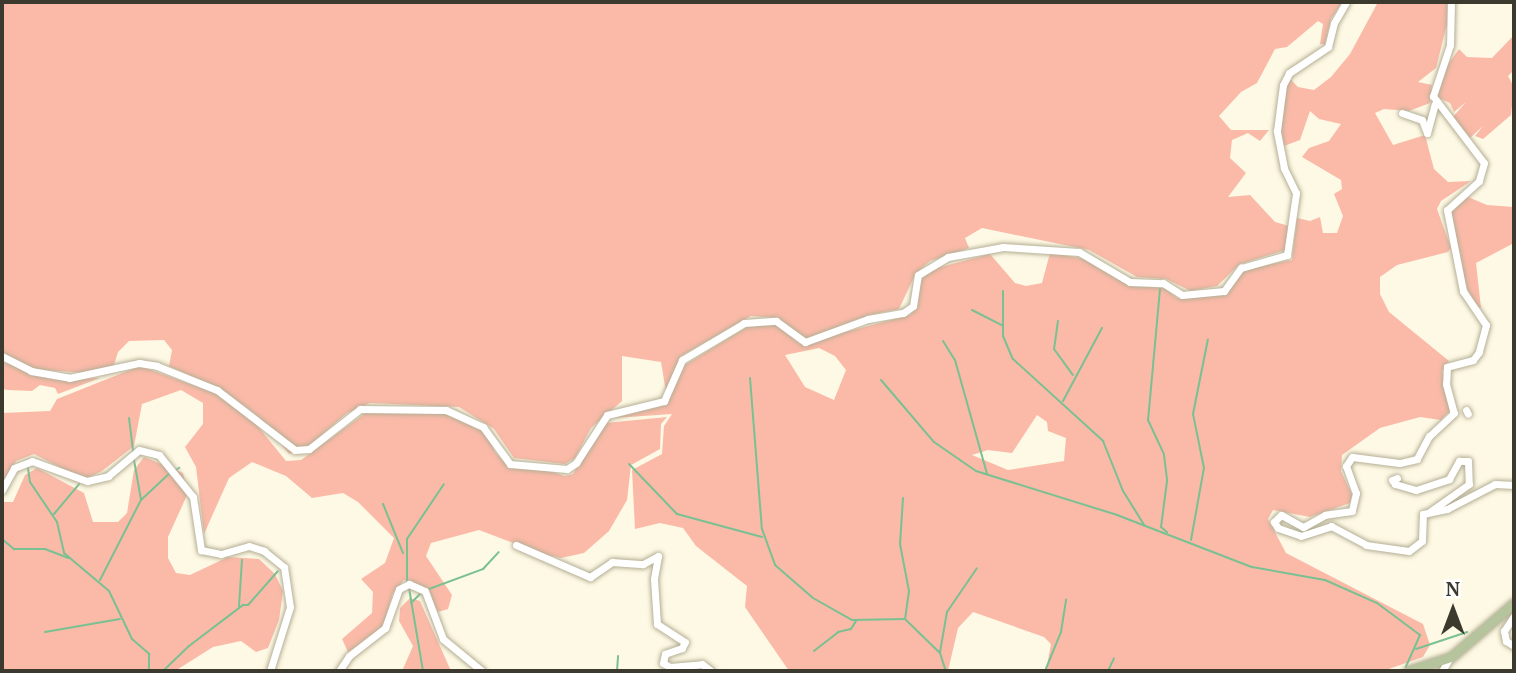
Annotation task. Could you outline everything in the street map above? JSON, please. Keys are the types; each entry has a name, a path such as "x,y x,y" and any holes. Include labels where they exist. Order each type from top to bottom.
{"main road":[{"path":"1408,671 1451,657 1514,603"}],"street":[{"path":"2,356 31,371 69,378 139,363 157,366 217,390 295,450 309,449 360,409 446,410 483,426 510,464 569,468 607,415 664,401 682,360 744,323 758,318 776,321 805,342 868,319 903,313 913,306 918,275 948,257 1003,247 1079,252 1130,282 1163,283 1182,295 1224,291 1238,270 1287,255 1296,193 1284,168 1277,131 1283,85 1289,74 1330,45 1334,23 1346,2"},
{"path":"1402,113 1422,120 1427,133 1435,104 1434,86 1450,45 1451,2"},
{"path":"1435,104 1481,153 1484,163 1479,181 1447,210 1464,291 1486,325 1479,352 1473,360 1447,367 1446,384 1454,413 1429,436 1417,459 1399,463 1352,457 1346,466 1356,493 1352,511 1325,515 1303,527 1281,515 1273,522 1278,528 1301,537 1331,526 1366,545 1409,551 1422,543 1421,516 1447,509 1495,484 1514,485"},
{"path":"2,490 14,468 32,461 87,481 108,477 139,450 159,455 192,497 201,550 221,554 249,546 264,551 284,567 290,607 270,671"},
{"path":"1398,478 1392,480 1395,484 1416,490 1449,479 1458,461 1468,461 1469,484 1431,512"},
{"path":"516,545 590,577 612,562 643,564 658,556 654,584 657,624 685,642 682,648 665,654 663,663 670,667 702,664 711,671"},
{"path":"339,671 349,656 385,628 399,589 409,584 425,591 443,639 482,671"},
{"path":"1514,616 1504,629 1506,641 1514,646"},
{"path":"1443,671 1451,657"}],"shaded area":[{"path":"2,2 1342,2 1331,19 1325,44 1320,44 1323,24 1318,21 1287,47 1275,49 1257,83 1241,92 1219,116 1231,130 1269,130 1260,141 1248,133 1232,140 1230,158 1246,173 1228,197 1250,195 1275,222 1289,226 1285,250 1240,264 1217,286 1191,291 1166,279 1137,277 1089,250 982,228 965,238 969,248 930,261 916,273 899,309 869,315 805,339 779,318 751,316 681,356 666,392 661,362 622,356 622,401 591,428 575,458 565,464 514,458 494,429 459,407 370,403 347,413 311,444 289,454 259,417 227,393 169,366 172,350 164,340 129,341 118,352 114,365 87,373 31,369 2,352"},
{"path":"1378,2 1447,2 1447,24 1436,68 1418,82 1432,85 1430,103 1409,111 1384,109 1375,113 1393,145 1425,135 1434,169 1448,182 1471,181 1441,201 1437,209 1451,248 1448,252 1397,265 1380,277 1380,294 1389,312 1449,361 1442,371 1450,410 1441,420 1420,417 1380,428 1342,455 1341,471 1352,495 1350,503 1310,517 1273,510 1268,519 1286,553 1423,624 1430,645 1423,657 1383,671 1046,671 1051,644 1044,637 973,612 958,628 948,671 789,671 745,607 747,586 696,546 683,528 660,523 635,529 632,470 662,454 664,426 672,414 614,418 666,405 685,365 747,327 766,323 778,326 800,344 910,315 918,305 920,281 933,269 990,254 1015,283 1026,286 1042,283 1050,253 1086,259 1130,286 1164,288 1177,298 1227,294 1243,270 1292,260 1297,218 1310,221 1320,217 1323,233 1337,233 1343,216 1334,194 1342,189 1341,180 1302,157 1309,148 1329,141 1341,124 1319,119 1310,111 1300,140 1284,146 1280,125 1285,86 1290,79 1298,87 1314,90 1331,77 1350,54","holes":["819,348 835,356 846,370 834,400 805,387 785,355","1037,415 1047,422 1048,431 1066,438 1064,461 1008,470 972,455 988,450 1012,453"]},
{"path":"1514,35 1514,70 1508,76 1514,87 1511,115 1483,139 1475,136 1483,126 1470,138 1452,118 1466,102 1454,112 1450,103 1437,97 1444,70 1459,49 1467,57 1492,58"},
{"path":"1468,197 1487,205 1514,207 1514,243 1476,263 1481,308 1475,307 1465,283 1451,216 1451,208"},
{"path":"2,362 55,379 100,378 58,394 55,388 40,385 32,391 8,390 2,389"},
{"path":"140,366 217,394 256,424 286,461 301,460 367,412 445,414 472,423 489,436 495,452 510,468 546,470 565,476 573,474 605,423 667,417 661,424 660,449 631,465 627,500 609,531 584,553 561,558 479,530 431,543 426,556 452,595 448,609 438,612 423,586 404,580 393,593 383,627 348,652 342,639 372,613 373,592 361,579 385,563 394,538 358,502 343,493 312,498 286,476 252,462 229,478 204,534 196,467 185,447 203,424 203,403 181,390 142,404 134,446 102,471 87,478 73,474 34,454 16,461 2,485 2,413 50,411 57,399"},
{"path":"144,457 183,473 188,493 168,537 168,558 176,573 190,575 228,557 259,559 275,574 283,591 279,620 268,648 256,652 241,641 213,647 175,671 2,671 2,502 13,502 25,475 37,468 84,493 93,522 118,522 127,513 134,470"},
{"path":"410,598 420,601 451,671 402,671 413,646 399,621 400,608"}],"waterway":[{"path":"1160,289 1148,420 1164,455 1167,481 1161,527 1167,532"},
{"path":"1003,291 1003,336 1013,359 1103,441 1123,491 1144,525"},
{"path":"972,310 1002,325"},
{"path":"1058,321 1054,349 1073,375"},
{"path":"1063,401 1102,328"},
{"path":"1191,540 1204,468 1193,414 1208,339"},
{"path":"943,341 955,360 987,474"},
{"path":"750,378 762,529 775,565 813,598 852,620 905,619 940,653 946,671"},
{"path":"881,380 934,442 976,471 1117,515 1252,567 1325,580 1377,603 1420,635 1406,667"},
{"path":"129,418 133,452"},
{"path":"134,460 141,499"},
{"path":"629,464 677,514 762,537"},
{"path":"28,468 30,482 57,522 64,553 109,591 132,639 149,654 149,671"},
{"path":"100,580 141,500 169,474"},
{"path":"54,514 79,484"},
{"path":"407,581 407,539 444,484"},
{"path":"903,498 900,544 909,591 905,618"},
{"path":"383,504 403,553"},
{"path":"2,539 14,549 45,549 68,558"},
{"path":"429,589 483,569 499,552"},
{"path":"239,606 242,560"},
{"path":"940,652 947,612 977,568"},
{"path":"163,671 189,646 243,605 248,605 278,571"},
{"path":"409,588 423,671"},
{"path":"411,603 422,592"},
{"path":"1045,671 1061,632 1066,599"},
{"path":"45,632 120,619"},
{"path":"814,651 838,632 851,629 856,621"},
{"path":"1416,649 1467,632"},
{"path":"617,671 618,656"},
{"path":"1108,671 1114,658"}]}
